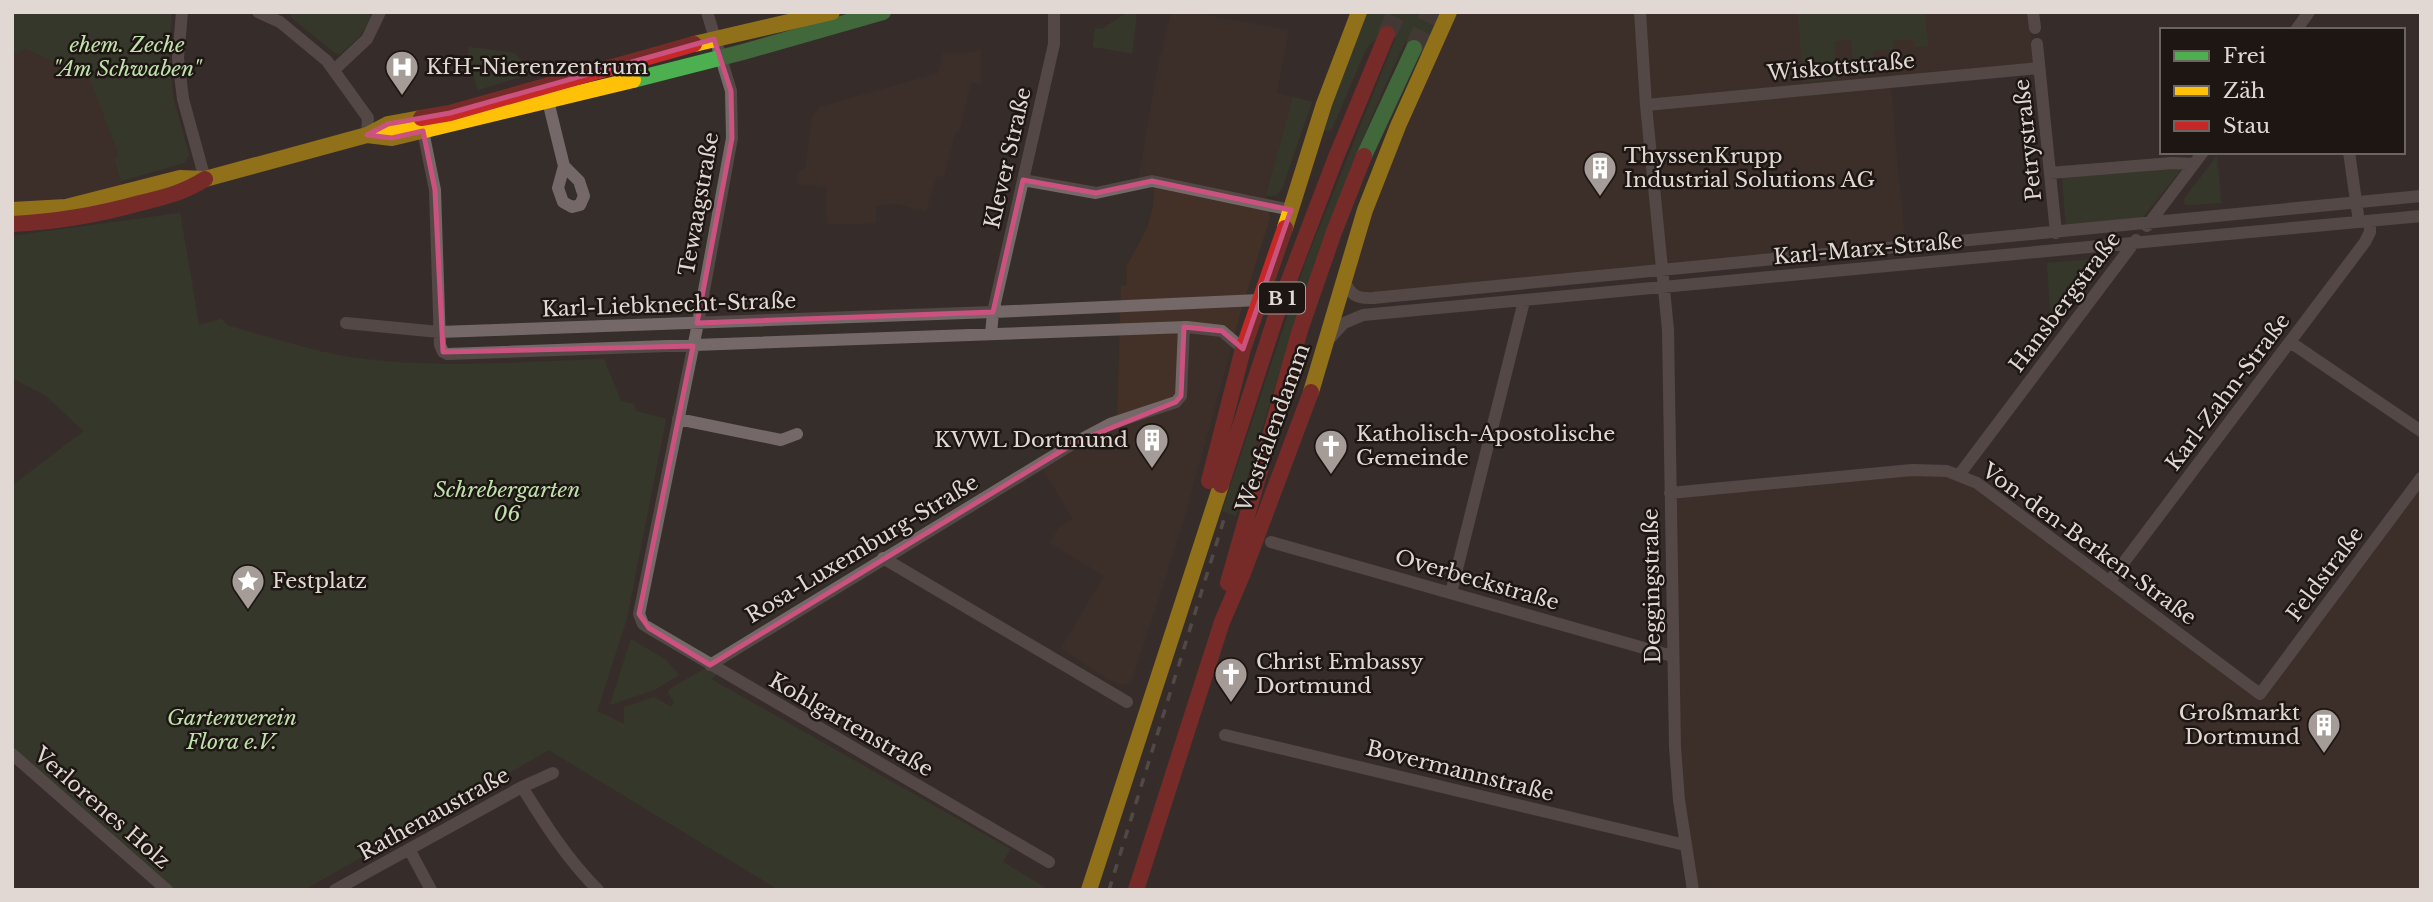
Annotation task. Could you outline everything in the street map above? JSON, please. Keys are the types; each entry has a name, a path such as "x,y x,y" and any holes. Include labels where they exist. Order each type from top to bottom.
{"main road":[{"path":"12,224 93,216 186,191 205,179 367,135 388,124 450,113 781,18 832,12"},
{"path":"367,135 392,138 423,131 721,57 883,12"},
{"name":"Westfalendamm","path":"1194,567 1192,542 1243,349 1322,111 1359,12"},
{"name":"Westfalendamm","path":"1136,890 1222,622 1243,573 1328,340 1377,178 1449,17"},
{"name":"Westfalendamm","path":"1089,890 1281,301 1387,34"},
{"name":"Westfalendamm","path":"1222,622 1231,568 1300,330 1334,232 1366,152 1414,48"},
{"path":"12,211 66,206 180,178 205,179"}],"street":[{"path":"182,12 178,58 183,99 205,179"},
{"path":"258,12 281,22 309,44 334,70 368,118 367,135"},
{"path":"334,70 367,39 380,12"},
{"name":"Tewaagstraße","path":"639,614 698,323 732,138 731,91 707,12"},
{"name":"Klever Straße","path":"993,312 1054,44 1054,12"},
{"name":"Deggingstraße","path":"1640,12 1669,357 1676,769 1693,890"},
{"path":"2033,12 2035,28"},
{"path":"2297,28 2309,12"},
{"name":"Petrystraße","path":"2037,44 2056,233"},
{"name":"Wiskottstraße","path":"1646,105 2039,68"},
{"path":"548,101 564,166"},
{"path":"423,131 435,190 439,332"},
{"name":"Hansbergstraße","path":"1959,475 2202,154"},
{"path":"2349,154 2357,202 2365,221"},
{"path":"2050,173 2163,163 2194,164"},
{"path":"1023,180 1096,193 1153,181 1291,210"},
{"name":"Karl-Marx-Straße","path":"1328,340 1344,323 1363,315 1524,301 1664,279 2056,233 2421,197"},
{"name":"Karl-Marx-Straße","path":"1344,280 1349,292 1364,298 1664,279 2134,242 2421,216"},
{"name":"Karl-Zahn-Straße","path":"2109,582 2365,242 2370,232 2365,221"},
{"name":"Karl-Liebknecht-Straße","path":"346,323 439,332 1259,300"},
{"path":"1451,593 1524,301"},
{"path":"1185,327 1187,304"},
{"path":"991,334 993,312"},
{"name":"Karl-Liebknecht-Straße","path":"439,332 443,352 447,354 1185,327 1222,331 1243,349"},
{"name":"Rosa-Luxemburg-Straße","path":"710,665 1034,467 1110,424 1176,402 1181,396 1185,327"},
{"path":"2290,342 2421,430"},
{"path":"678,419 781,440 797,434"},
{"name":"Von-den-Berken-Straße","path":"1670,493 1912,470 1947,471 1959,475 1989,491 2260,694"},
{"name":"Feldstraße","path":"2260,694 2421,478"},
{"name":"Overbeckstraße","path":"1271,542 1672,656"},
{"path":"883,558 1127,702"},
{"name":"Kohlgartenstraße","path":"639,614 643,624 710,665 1049,862"},
{"name":"Bovermannstraße","path":"1225,734 1685,845"},
{"name":"Verlorenes Holz","path":"12,754 167,890"},
{"name":"Rathenaustraße","path":"335,890 522,787 553,773"},
{"path":"522,787 558,844 598,890"},
{"path":"409,849 431,890"}],"highlighted area":[{"path":"714,39 731,91 732,138 697,323 993,312 1023,180 1096,193 1152,181 1291,210 1243,349 1222,331 1184,327 1181,396 1176,402 1076,442 710,665 649,628 639,614 693,346 443,352 435,190 423,131 392,138 367,135 388,124 450,113"}],"shaded area":[{"path":"1171,12 1190,12 1289,30 1277,93 1293,97 1266,195 1270,218 1242,308 1181,530 1131,683 1119,684 1061,648 1104,576 1050,543 1059,527 1073,519 1036,458 1117,416 1121,286 1127,285 1126,267 1148,226 1153,205 1154,183 1138,181 1157,70"},
{"path":"1460,12 2029,12 2034,63 1890,78 1905,243 1357,293 1349,281 1365,227 1447,29"},
{"path":"26,49 89,76 119,156 114,159 124,190 12,206 12,55"},
{"path":"981,50 981,84 971,82 960,131 955,133 944,177 937,176 926,211 897,204 876,206 876,223 827,225 826,187 796,184 799,170 804,170 806,162 812,117 819,107 938,73 943,53 960,54"},
{"path":"1912,475 1946,475 1971,486 2257,698 2421,481 2421,890 1697,890 1688,837 1678,721 1674,497"}],"green space":[{"name":"ehem. Zeche \"Am Schwaben\"","path":"12,12 172,12 169,55 173,97 189,155 184,163 121,181 114,159 119,156 89,77 75,81 71,69 26,49 12,55"},
{"path":"291,12 363,12 372,16 359,37 340,54 335,53 291,17"},
{"path":"1128,12 1137,12 1132,53 1093,47 1095,28 1102,29"},
{"path":"1366,12 1443,12 1421,58 1406,40 1380,97 1333,215 1291,334 1236,516 1222,511 1306,261 1397,35 1380,37 1366,49 1331,131 1322,130"},
{"path":"1798,12 1850,12 1853,15 1857,12 1925,12 1928,46 1915,47 1914,39 1893,41 1893,49 1873,51 1875,74 1855,76 1851,40 1835,41 1836,79 1803,82"},
{"path":"469,47 515,53 530,74 478,90 470,63 467,63"},
{"path":"1293,97 1312,102 1282,188 1275,195 1266,195"},
{"path":"2217,156 2221,203 2185,205 2184,199"},
{"path":"2179,167 2180,171 2143,217 2066,226 2062,177"},
{"path":"180,213 199,325 221,319 229,326 300,346 343,356 408,363 473,364 604,359 621,401 634,404 636,411 666,419 627,618 597,711 624,724 624,707 654,697 671,707 674,702 668,693 670,689 706,668 717,674 711,679 1010,849 1003,862 1049,890 779,890 549,750 304,890 174,890 12,749 12,486 84,431 45,395 12,378 12,236"},
{"path":"2095,259 2054,315 2050,307 2047,263"},
{"path":"631,639 666,660 679,675 654,690 610,705"}],"tunnel":[{"path":"1387,34 1397,12"},
{"path":"1414,48 1431,12"}],"railway":[{"path":"1109,890 1225,516"}],"traffic: fast":[{"path":"633,80 883,12"},
{"path":"1364,156 1414,48"}],"traffic: slow":[{"path":"694,44 832,12"},
{"path":"1285,228 1324,104 1359,12"},
{"path":"1311,392 1365,210 1398,126 1449,12"},
{"path":"367,135 392,138 633,80"},
{"path":"12,210 66,207 180,178 205,179 367,135 388,124 421,118"},
{"path":"1089,890 1221,485"}],"traffic: jam":[{"path":"1221,485 1281,301 1387,34"},
{"path":"421,118 450,113 694,44"},
{"path":"1228,583 1300,330 1364,156"},
{"path":"12,224 60,220 108,211 173,194 205,179"},
{"path":"1209,481 1243,349 1285,228"},
{"path":"1136,890 1222,622 1311,392"}],"place":[{"name":"KfH-Nierenzentrum","path":"402,97"},
{"name":"ThyssenKrupp Industrial Solutions AG","path":"1600,198"},
{"name":"KVWL Dortmund","path":"1152,470"},
{"name":"Katholisch-Apostolische Gemeinde","path":"1331,476"},
{"name":"Festplatz","path":"248,611"},
{"name":"Christ Embassy Dortmund","path":"1231,704"},
{"name":"Großmarkt Dortmund","path":"2324,755"}],"park label":[{"name":"Schrebergarten 06","path":"507,502"},
{"name":"Gartenverein Flora e.V.","path":"232,730"}]}
